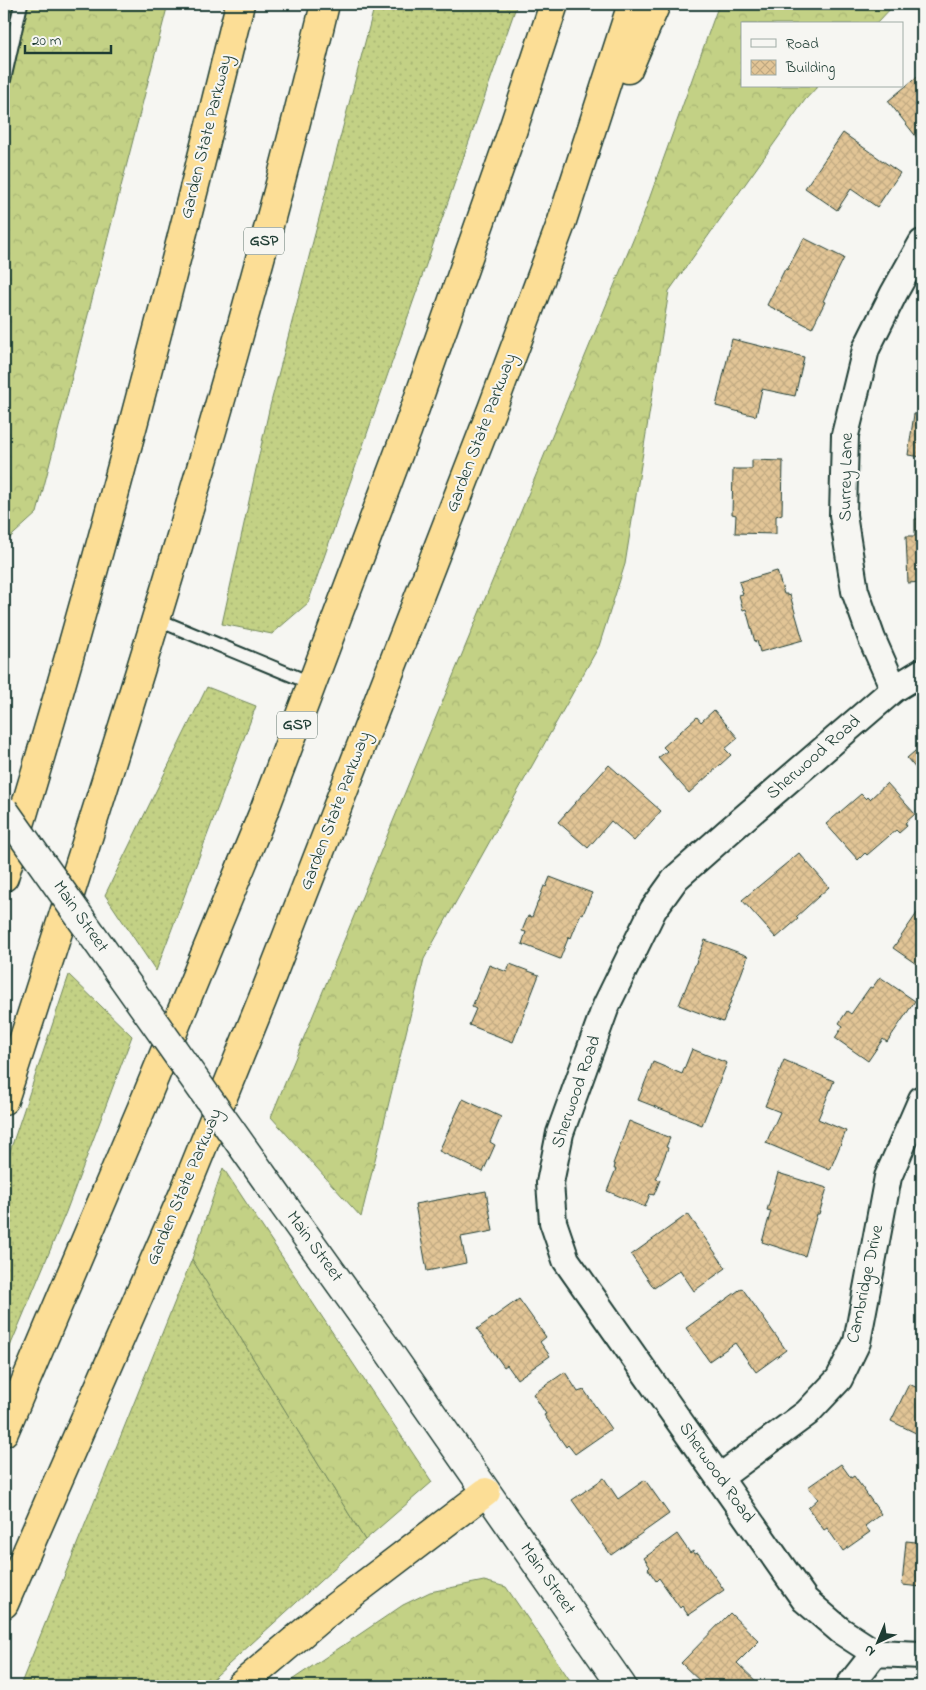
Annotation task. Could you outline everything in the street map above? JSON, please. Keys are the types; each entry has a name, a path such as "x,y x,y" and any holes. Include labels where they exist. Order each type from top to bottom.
{"highway":[{"name":"Garden State Parkway","path":"4,876 34,780 118,485 240,4"},
{"name":"GSP","path":"4,1100 156,619 242,325 326,4"},
{"name":"GSP","path":"4,1432 210,943 313,684 413,412 513,129 554,4"},
{"name":"Garden State Parkway","path":"4,1604 183,1195 226,1092 492,409 562,224 632,4"},
{"path":"562,224 656,4"},
{"path":"240,1686 338,1605 486,1492"}],"main road":[{"name":"Main Street","path":"4,810 622,1686"}],"street":[{"name":"Surrey Lane","path":"894,689 854,591 843,515 845,435 866,349 922,243"},
{"name":"Sherwood Road","path":"875,1653 841,1631 805,1600 566,1260 553,1222 550,1183 560,1133 606,1006 653,910 676,878 894,689 922,672"},
{"name":"Cambridge Drive","path":"719,1478 807,1413 839,1378 857,1342 888,1177 922,1099"},
{"path":"848,1686 875,1653 922,1655"}],"lane":[{"path":"4,80 10,26 21,4"},
{"path":"156,619 313,684"}],"green space":[{"path":"10,4 168,4 37,513 4,543 4,310 6,300 4,276 4,113 12,49"},
{"path":"375,4 517,4 308,603 272,634 222,624 269,410"},
{"path":"719,4 895,4 878,22 741,22 741,88 816,88 805,100 669,291 625,564 599,646 424,959 361,1217 271,1117 643,216"},
{"path":"207,687 256,706 156,971 105,895"},
{"path":"69,975 132,1036 66,1212 4,1361 4,1169"},
{"path":"223,1168 432,1482 365,1540 192,1259"},
{"path":"192,1259 365,1540 205,1686 20,1686"},
{"path":"484,1581 506,1587 574,1686 283,1686 403,1605 430,1592"}],"building":[{"path":"918,76 922,81 922,144 888,101"},
{"path":"843,133 900,173 877,207 851,189 837,210 805,188"},
{"path":"804,238 844,258 812,328 767,305 785,269 787,270"},
{"path":"732,339 804,357 795,396 762,389 756,416 716,406"},
{"path":"914,414 922,415 922,457 908,455"},
{"path":"752,460 783,461 782,514 776,516 776,534 735,533 736,515 732,514 733,469 752,469"},
{"path":"915,519 922,519 922,582 908,583 906,536 915,536"},
{"path":"777,571 784,594 790,595 803,640 760,652 757,641 755,642 746,609 743,610 739,595 743,594 739,582"},
{"path":"714,710 738,738 725,749 731,755 689,793 658,758 667,751 663,747 697,717 701,722"},
{"path":"922,745 922,776 907,758"},
{"path":"609,765 661,811 634,841 611,821 588,848 558,822"},
{"path":"887,783 915,814 905,823 907,826 899,833 896,830 867,855 865,853 858,860 826,824 861,794 866,799 868,797 870,799"},
{"path":"799,853 829,887 796,917 798,919 776,938 742,900"},
{"path":"550,877 592,893 583,914 581,913 571,938 569,936 560,959 522,944 526,932 522,931 528,916 532,917 544,886 546,887"},
{"path":"922,906 922,968 893,948"},
{"path":"705,940 748,956 723,1022 679,1005"},
{"path":"510,964 539,975 513,1042 469,1025 476,1009 472,1007 489,965 507,972"},
{"path":"880,977 915,1001 887,1042 883,1039 868,1061 835,1038 843,1026 839,1023 847,1011 851,1014 870,987 872,988"},
{"path":"692,1049 727,1063 702,1125 638,1100 653,1062 682,1074"},
{"path":"784,1060 834,1081 818,1119 846,1131 830,1170 766,1143 780,1112 765,1106"},
{"path":"463,1099 501,1117 490,1142 495,1145 483,1172 439,1151"},
{"path":"629,1121 670,1138 656,1179 660,1180 654,1195 650,1194 645,1207 607,1191 616,1169 614,1169 615,1165 613,1164"},
{"path":"778,1173 827,1188 819,1214 817,1214 805,1256 762,1242 771,1211 767,1210"},
{"path":"486,1191 493,1231 461,1237 466,1263 427,1271 415,1204"},
{"path":"688,1214 726,1268 694,1291 680,1270 654,1288 631,1255"},
{"path":"742,1288 786,1350 756,1372 735,1343 709,1361 686,1328"},
{"path":"519,1299 546,1337 540,1342 550,1356 517,1379 507,1365 504,1367 477,1329"},
{"path":"565,1372 578,1392 584,1390 611,1429 575,1454 568,1445 566,1447 544,1415 546,1414 533,1394"},
{"path":"909,1384 922,1390 922,1436 891,1421"},
{"path":"841,1464 851,1478 854,1476 881,1514 865,1526 870,1532 843,1551 827,1528 824,1530 808,1508 818,1499 808,1487"},
{"path":"604,1478 618,1499 645,1480 669,1514 611,1555 572,1500"},
{"path":"677,1534 690,1553 693,1551 695,1554 698,1553 724,1590 688,1615 682,1606 680,1608 659,1578 656,1581 648,1569 650,1567 644,1558"},
{"path":"916,1539 922,1540 922,1587 902,1585 906,1541 916,1542"},
{"path":"730,1613 759,1641 737,1663 761,1686 705,1686 681,1663"}]}
